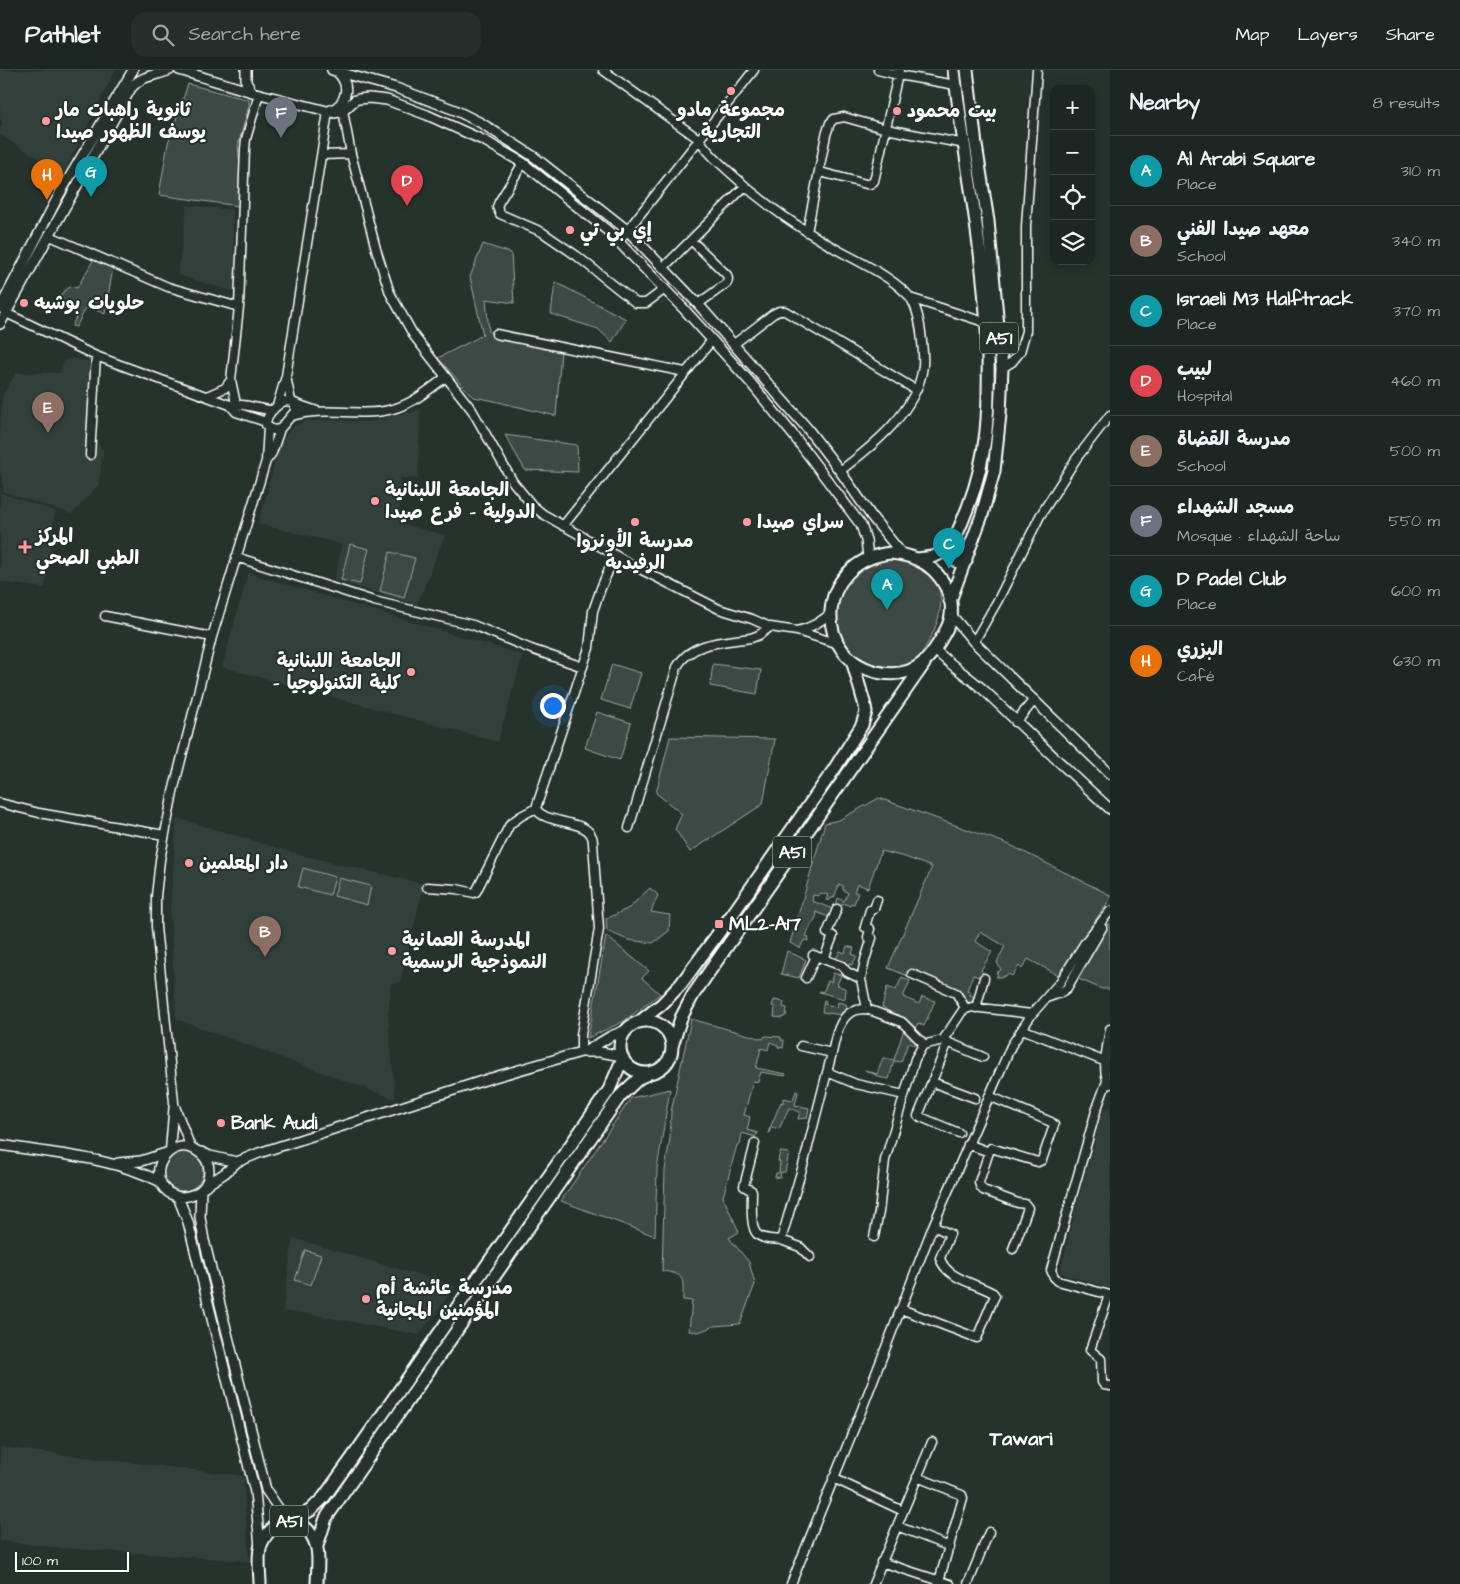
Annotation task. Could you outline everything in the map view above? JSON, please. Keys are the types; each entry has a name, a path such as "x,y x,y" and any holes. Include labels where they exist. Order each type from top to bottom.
{"highway":[{"name":"A51","path":"949,547 974,492 986,445 988,415 987,323 977,220 954,70"},
{"name":"A51","path":"950,601 982,515 994,471 1000,414 1002,368 988,221 967,70"},
{"path":"916,559 934,557 949,547"},
{"path":"949,547 949,554 952,559 961,563 966,561"},
{"name":"A51","path":"260,1584 260,1547 268,1532 276,1525 290,1521 311,1510 324,1497 610,1090 622,1057 620,1044 626,1030 640,1022 662,1004 681,984 734,912 862,725 866,712 852,660 839,644 834,634 830,613 833,596 841,579 853,566 879,554 902,554 916,559 929,567 940,578 950,601 952,616 942,637 693,995 681,1018 671,1055 666,1063 660,1069 630,1085 615,1104 326,1518 317,1546 317,1584"},
{"name":"A51","path":"852,660 876,672 894,674 911,672 924,664"},
{"path":"640,1022 647,1021 662,1026 670,1038 672,1046"},
{"path":"622,1057 626,1064 634,1070 652,1072"},
{"name":"A51","path":"290,1521 300,1522 308,1529 317,1546"}],"main road":[{"path":"3,310 50,236 127,86 133,70"},
{"path":"0,324 3,310 59,195 127,86 145,77 170,70"},
{"path":"180,70 256,93 328,112 339,113 343,106 346,89 343,79 335,70"},
{"path":"246,70 246,82 256,93"},
{"path":"335,70 396,88 455,110 505,137 559,175 627,230 698,304 790,407 902,554"},
{"path":"343,106 359,98 387,100 427,115 485,141 523,163 608,231 712,340 779,416 861,525 866,540 868,558"},
{"path":"779,416 790,407"},
{"path":"952,616 974,642 1110,774"},
{"path":"934,649 986,692 1110,809"},
{"path":"1016,722 1034,700"},
{"path":"0,1145 116,1164 140,1172 160,1182 168,1192 178,1196 194,1195 225,1173 236,1162 488,1079 583,1052 626,1030"},
{"path":"583,1052 622,1057"},
{"path":"116,1164 141,1161 177,1148 194,1149 210,1156 236,1162"},
{"path":"194,1149 204,1157 208,1166 209,1177 203,1188 200,1217 204,1240 266,1490 290,1521"},
{"path":"160,1182 158,1172 161,1161 169,1151"},
{"path":"178,1196 188,1222 255,1492 260,1547"}],"street":[{"path":"603,70 700,140 708,151 744,186 772,209 807,232 893,282 910,298 915,307 920,328 923,356 923,367 916,390 908,404 882,436 869,449 840,471"},
{"path":"619,241 754,70"},
{"path":"878,70 956,85"},
{"path":"1002,368 1012,362 1020,352 1026,331 1026,226 1037,70"},
{"path":"820,172 866,184 872,182 898,73"},
{"path":"256,93 245,149 239,308 232,380 233,404 236,412 267,425 273,430 280,429"},
{"path":"343,106 351,154 376,249 390,293 414,336 472,410 503,467 532,505 563,526 709,605 770,627 797,631 839,644"},
{"path":"275,408 286,376 328,112"},
{"path":"807,232 826,135 830,123 834,119 844,117 886,129 965,144"},
{"path":"322,155 351,154"},
{"path":"523,163 499,202 497,207 500,214 542,232 577,256 636,303 646,303 664,289"},
{"path":"663,268 744,186"},
{"path":"50,236 168,286 239,308"},
{"path":"691,240 727,275 728,279 727,283 698,304"},
{"path":"910,298 987,323"},
{"path":"3,310 96,356 207,396 233,404 260,409 275,408"},
{"path":"734,344 773,314 785,311 916,390"},
{"path":"496,334 685,372"},
{"path":"563,526 712,340"},
{"path":"90,456 96,356"},
{"path":"266,461 272,453 280,429 296,410 292,402 286,376"},
{"path":"292,416 317,410 379,412 396,408 425,393 446,377"},
{"path":"207,396 225,388 232,380"},
{"path":"169,1151 174,1102 156,927 156,896 164,835 212,637 266,461 267,417 284,401 317,410"},
{"path":"974,642 998,600 1040,516 1076,460 1110,414"},
{"path":"427,887 476,892 510,824 536,808 589,648 592,611 615,555"},
{"path":"236,557 374,601 473,625 530,649 583,667"},
{"path":"797,631 819,623 830,613"},
{"path":"105,616 212,637"},
{"path":"629,828 680,660 698,648 759,636 770,627"},
{"path":"0,803 39,813 164,835"},
{"path":"536,808 540,814 588,832 593,843 599,928 581,1035 583,1052"},
{"path":"867,1008 861,979 864,960 872,938 868,937 870,929 865,927 870,910 874,909 877,900"},
{"path":"806,978 817,956 834,936 827,933 837,908"},
{"path":"790,1584 933,1226 1011,1046 1032,1014 1049,997 1086,941 1110,911"},
{"path":"1049,997 1067,988 1109,919"},
{"path":"817,956 842,966 847,972 861,979"},
{"path":"912,974 956,993 966,1009"},
{"path":"976,1008 984,978"},
{"path":"781,1240 804,1162 839,1026 844,1019 851,1012 867,1008 902,1022 924,1044"},
{"path":"959,1133 918,1116 932,1082 945,1041 957,1018 966,1009 976,1008 1032,1014"},
{"path":"1022,1029 1106,1062"},
{"path":"1110,1029 1106,1062 1108,1083 1096,1111 1051,1270 1058,1281 1110,1295 1090,1350 1101,1359 1102,1382 1104,1385 1110,1386"},
{"path":"924,1044 945,1041 982,1057"},
{"path":"874,1238 880,1212 885,1160 915,1059 924,1044"},
{"path":"801,1046 832,1053"},
{"path":"827,1072 856,1084 904,1095"},
{"path":"932,1082 975,1098"},
{"path":"989,1096 1051,1122 1054,1125 1042,1160 1038,1162 991,1148 989,1152 980,1186 983,1190 1025,1204 1028,1208 1013,1249"},
{"path":"174,1102 194,1149"},
{"path":"755,1143 744,1186 752,1191 753,1228 757,1234 764,1238 781,1240 800,1247 810,1257"},
{"path":"968,1144 989,1152"},
{"path":"901,1309 977,1338 995,1296 993,1293 949,1272 942,1265 940,1258 950,1234 933,1226"},
{"path":"872,1584 932,1442"},
{"path":"917,1477 962,1495 964,1498 939,1581"},
{"path":"833,1478 903,1511"},
{"path":"897,1526 950,1547"},
{"path":"968,1584 989,1532"},
{"path":"881,1562 950,1584"}],"shaded area":[{"name":"ثانوية راهبات مار يوسف الظهور صيدا","path":"0,70 115,70 64,173 0,135 2,124 0,118"},
{"path":"188,84 249,100 238,145 241,177 239,206 159,195 168,143"},
{"path":"187,205 232,210 236,292 178,275"},
{"path":"483,244 511,253 514,303 486,299 489,332 561,351 556,416 473,397 438,358 483,335 470,277"},
{"path":"94,259 113,268 105,314 87,306 76,327 72,326 77,315 55,304 63,292 71,286 77,288"},
{"path":"555,282 626,319 612,342 598,329 551,314"},
{"path":"71,358 88,361 100,376 96,442 103,450 99,484 72,514 4,492 0,472 2,397 16,373 60,373 64,360"},
{"path":"420,410 418,479 401,478 398,523 445,535 417,605 334,580 342,544 258,524 279,447 294,426 307,421 321,420 367,422"},
{"path":"505,435 577,445 578,472 525,470"},
{"name":"المركز الطبي الصحي","path":"0,493 55,511 45,588 0,582"},
{"path":"350,544 369,549 360,584 341,580"},
{"path":"390,552 415,558 404,598 380,591"},
{"path":"892,558 910,561 922,567 931,575 937,583 941,603 936,626 917,659 910,664 894,668 868,662 854,652 843,639 836,614 838,597 847,581 873,561"},
{"name":"الجامعة اللبنانية - كلية التكنولوجيا","path":"248,573 523,655 498,742 222,667"},
{"path":"612,664 641,673 630,709 601,700"},
{"path":"713,664 761,670 757,694 710,686"},
{"path":"597,712 631,723 620,760 585,748"},
{"path":"670,737 775,739 763,804 690,852 675,829 682,814 656,793"},
{"path":"879,798 1008,844 1110,895 1110,899 1058,975 1028,959 1022,969 1019,966 1012,976 1008,974 1003,977 996,977 998,975 996,973 1001,970 997,962 1005,946 980,932 975,941 992,952 981,970 983,973 979,977 973,975 967,990 974,997 972,1003 888,968 932,867 905,857 881,851 868,888 857,884 854,892 858,893 854,904 851,903 850,906 843,903 841,907 836,904 838,898 844,901 848,893 839,884 834,898 831,898 829,901 826,900 828,895 820,893 818,896 813,895 812,901 833,909 831,918 816,912 817,915 806,936 809,938 808,941 804,940 800,948 790,943 825,823 839,820"},
{"path":"177,818 301,855 424,884 400,982 391,984 388,1014 395,1099 176,1019 170,910"},
{"path":"303,868 335,877 330,895 298,887"},
{"path":"339,878 371,886 367,905 334,896"},
{"path":"650,888 658,895 651,912 670,915 669,931 653,943 628,940 607,931 606,919 629,908"},
{"path":"1108,924 1110,924 1110,989 1102,989 1076,978"},
{"path":"606,936 649,971 642,978 660,994 624,1021 588,1038"},
{"path":"847,946 854,948 852,954 857,956 852,965 849,964 847,970 835,961 840,951 845,953"},
{"path":"787,951 806,960 799,978 781,974"},
{"path":"833,973 841,975 837,985 846,989 845,999 819,992 823,992 828,981 831,982"},
{"path":"902,977 910,981 903,997 919,1004 922,997 935,1001 924,1026 918,1023 914,1031 898,1017 882,1007 887,987 896,990"},
{"path":"774,1000 784,1002 783,1007 787,1008 786,1016 783,1018 774,1017 775,1007 772,1006"},
{"path":"824,1000 826,1001 825,1004 837,1007 838,1002 846,1004 847,1010 842,1012 841,1015 822,1012"},
{"path":"691,1019 763,1039 765,1036 781,1037 781,1040 784,1040 783,1048 770,1042 768,1050 761,1048 756,1068 786,1074 785,1076 761,1072 758,1082 753,1081 744,1115 750,1117 747,1130 758,1133 755,1137 742,1133 723,1197 739,1232 729,1238 749,1262 755,1284 740,1324 714,1326 699,1332 689,1331 692,1301 683,1300 682,1278 662,1271 665,1170 670,1138 671,1112"},
{"path":"905,1026 919,1046 908,1043 901,1062 894,1061 889,1079 878,1077 865,1070 877,1074 883,1058 894,1060"},
{"path":"670,1089 657,1169 655,1236 561,1201 631,1098"},
{"path":"796,1091 798,1092 795,1105 809,1108 807,1118 798,1119 800,1112 789,1108 779,1129 771,1127 768,1133 781,1102 783,1103 783,1098 793,1100"},
{"path":"1110,1106 1110,1288 1060,1273 1102,1114"},
{"path":"187,1151 194,1154 200,1160 203,1171 202,1179 194,1188 187,1191 179,1191 172,1188 164,1179 163,1167 166,1160 175,1152"},
{"path":"780,1152 789,1153 785,1172 781,1172 780,1178 775,1177 776,1173 779,1173 780,1162 778,1161"},
{"name":"مدرسة عائشة أم المؤمنين المجانية","path":"293,1238 456,1286 419,1335 316,1315 283,1311"},
{"path":"305,1250 321,1255 311,1285 295,1280"},
{"path":"0,1447 243,1476 249,1561 62,1548 0,1541"}],"place":[{"name":"مجموعة مادو التجارية","path":"731,91"},
{"name":"بيت محمود","path":"897,111"},
{"name":"ثانوية راهبات مار يوسف الظهور صيدا","path":"46,121"},
{"name":"مسجد الشهداء","path":"281,138"},
{"name":"D Padel Club","path":"91,197"},
{"name":"البزري","path":"47,200"},
{"name":"لبيب","path":"407,206"},
{"name":"إي بي تي","path":"570,230"},
{"name":"حلويات بوشيه","path":"24,303"},
{"name":"مدرسة القضاة","path":"48,433"},
{"name":"الجامعة اللبنانية الدولية - فرع صيدا","path":"375,501"},
{"name":"مدرسة الأونروا الرفيدية","path":"635,522"},
{"name":"سراي صيدا","path":"747,522"},
{"name":"المركز الطبي الصحي","path":"25,547"},
{"name":"Israeli M3 Halftrack","path":"949,569"},
{"name":"Al Arabi Square","path":"887,610"},
{"name":"الجامعة اللبنانية - كلية التكنولوجيا","path":"411,672"},
{"name":"دار المعلمين","path":"189,863"},
{"name":"ML2-A17","path":"719,924"},
{"name":"المدرسة العمانية النموذجية الرسمية","path":"392,951"},
{"name":"معهد صيدا الفني","path":"265,957"},
{"name":"Bank Audi","path":"221,1123"},
{"name":"مدرسة عائشة أم المؤمنين المجانية","path":"366,1299"}],"district":[{"name":"Tawari","path":"1021,1439"}]}
